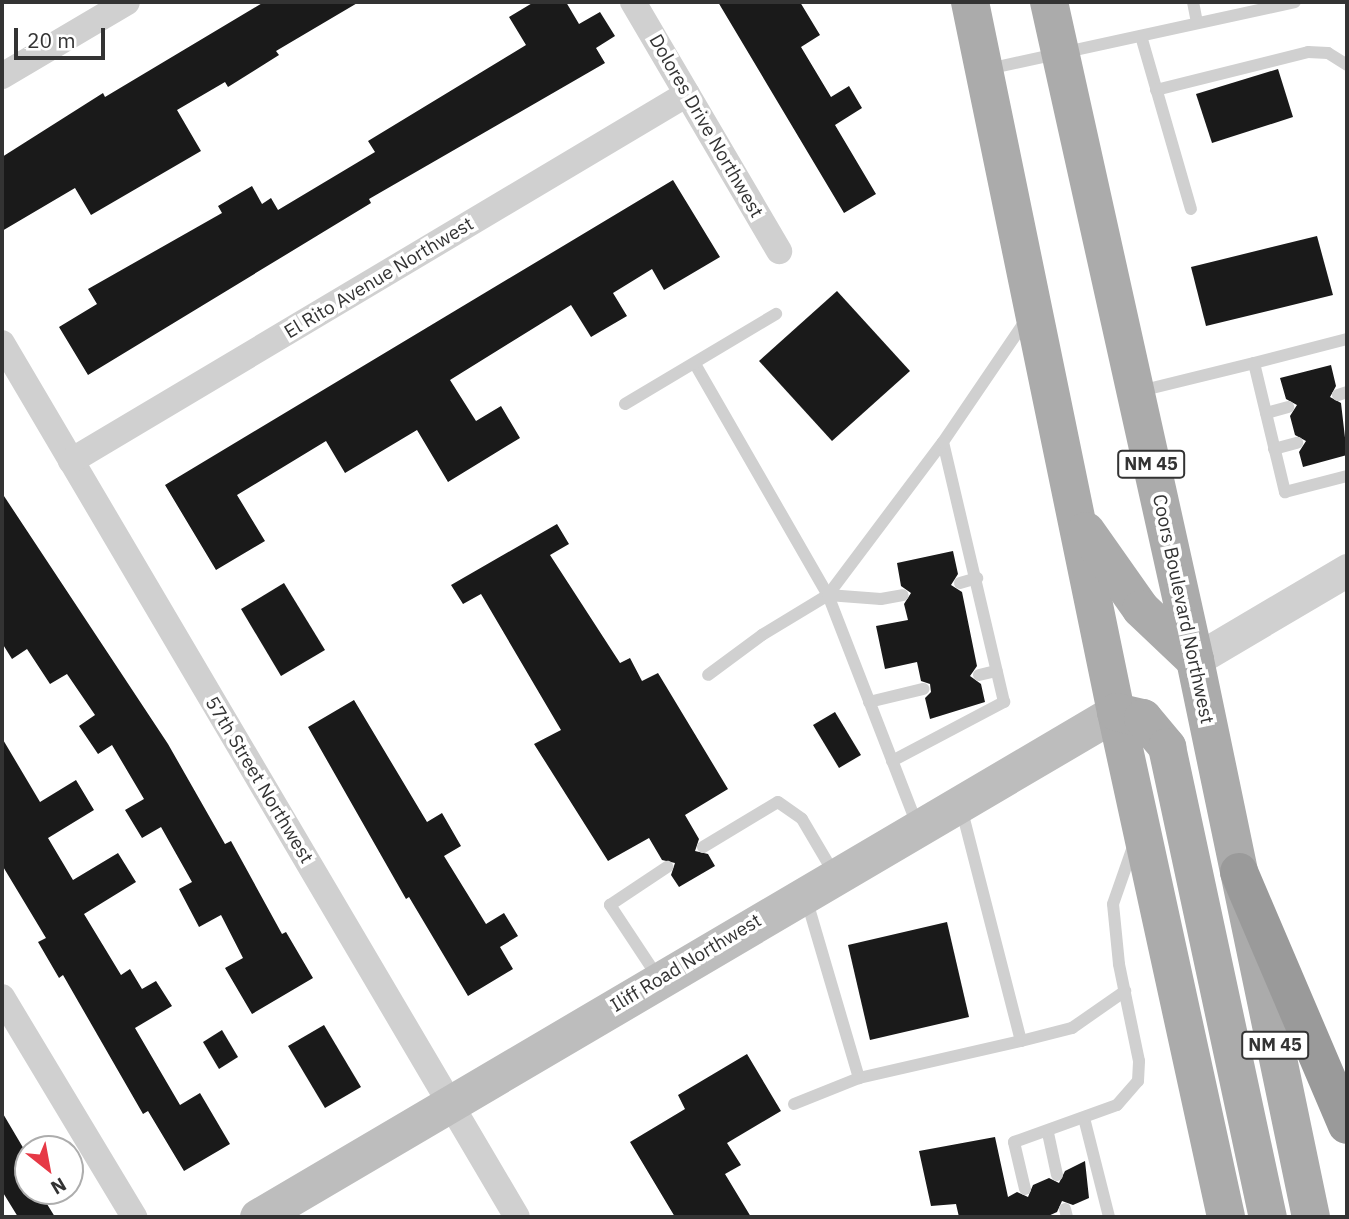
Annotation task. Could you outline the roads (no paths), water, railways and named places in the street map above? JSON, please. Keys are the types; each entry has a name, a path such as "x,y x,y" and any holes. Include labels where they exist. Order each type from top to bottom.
{"highway":[{"path":"1238,872 1347,1125"}],"main road":[{"path":"970,2 1079,521 1116,712 1226,1217"},
{"name":"Coors Boulevard Northwest","path":"1049,2 1195,660 1311,1217"},
{"path":"1079,521 1141,609 1195,660"},
{"path":"1116,712 1143,718 1167,747 1268,1217"},
{"name":"Iliff Road Northwest","path":"258,1217 449,1102 1116,712"},
{"path":"1204,1121 1209,1217"}],"street":[{"path":"2,76 127,2"},
{"name":"Dolores Drive Northwest","path":"633,2 779,251"},
{"name":"El Rito Avenue Northwest","path":"71,461 687,94"},
{"name":"57th Street Northwest","path":"2,343 517,1217"},
{"path":"1195,660 1347,570"},
{"path":"2,996 134,1217"}],"lane":[{"path":"1193,2 1197,23"},
{"path":"984,70 1061,56 1295,2"},
{"path":"1141,36 1191,209"},
{"path":"1156,90 1308,52 1328,53 1347,65"},
{"path":"708,676 762,635 828,595 943,442 1034,309"},
{"path":"625,404 776,314"},
{"path":"1135,392 1347,339"},
{"path":"1254,363 1285,492 1347,476"},
{"path":"695,364 828,595 918,827"},
{"path":"1266,413 1288,407"},
{"path":"892,761 1004,702 943,442"},
{"path":"1274,449 1297,443"},
{"path":"960,583 977,578"},
{"path":"828,595 881,599 902,595"},
{"path":"979,675 997,671"},
{"path":"869,702 923,689"},
{"path":"704,846 778,802 802,819 820,884 859,1078"},
{"path":"960,803 1021,1041"},
{"path":"1026,1189 1014,1142 1048,1133 1117,1105 1138,1081 1139,1061 1125,991 1113,904 1141,828"},
{"path":"659,979 610,905 667,867"},
{"path":"794,1104 859,1078 1072,1028 1125,991"},
{"path":"1084,1118 1109,1217"},
{"path":"1048,1133 1057,1175"}]}
